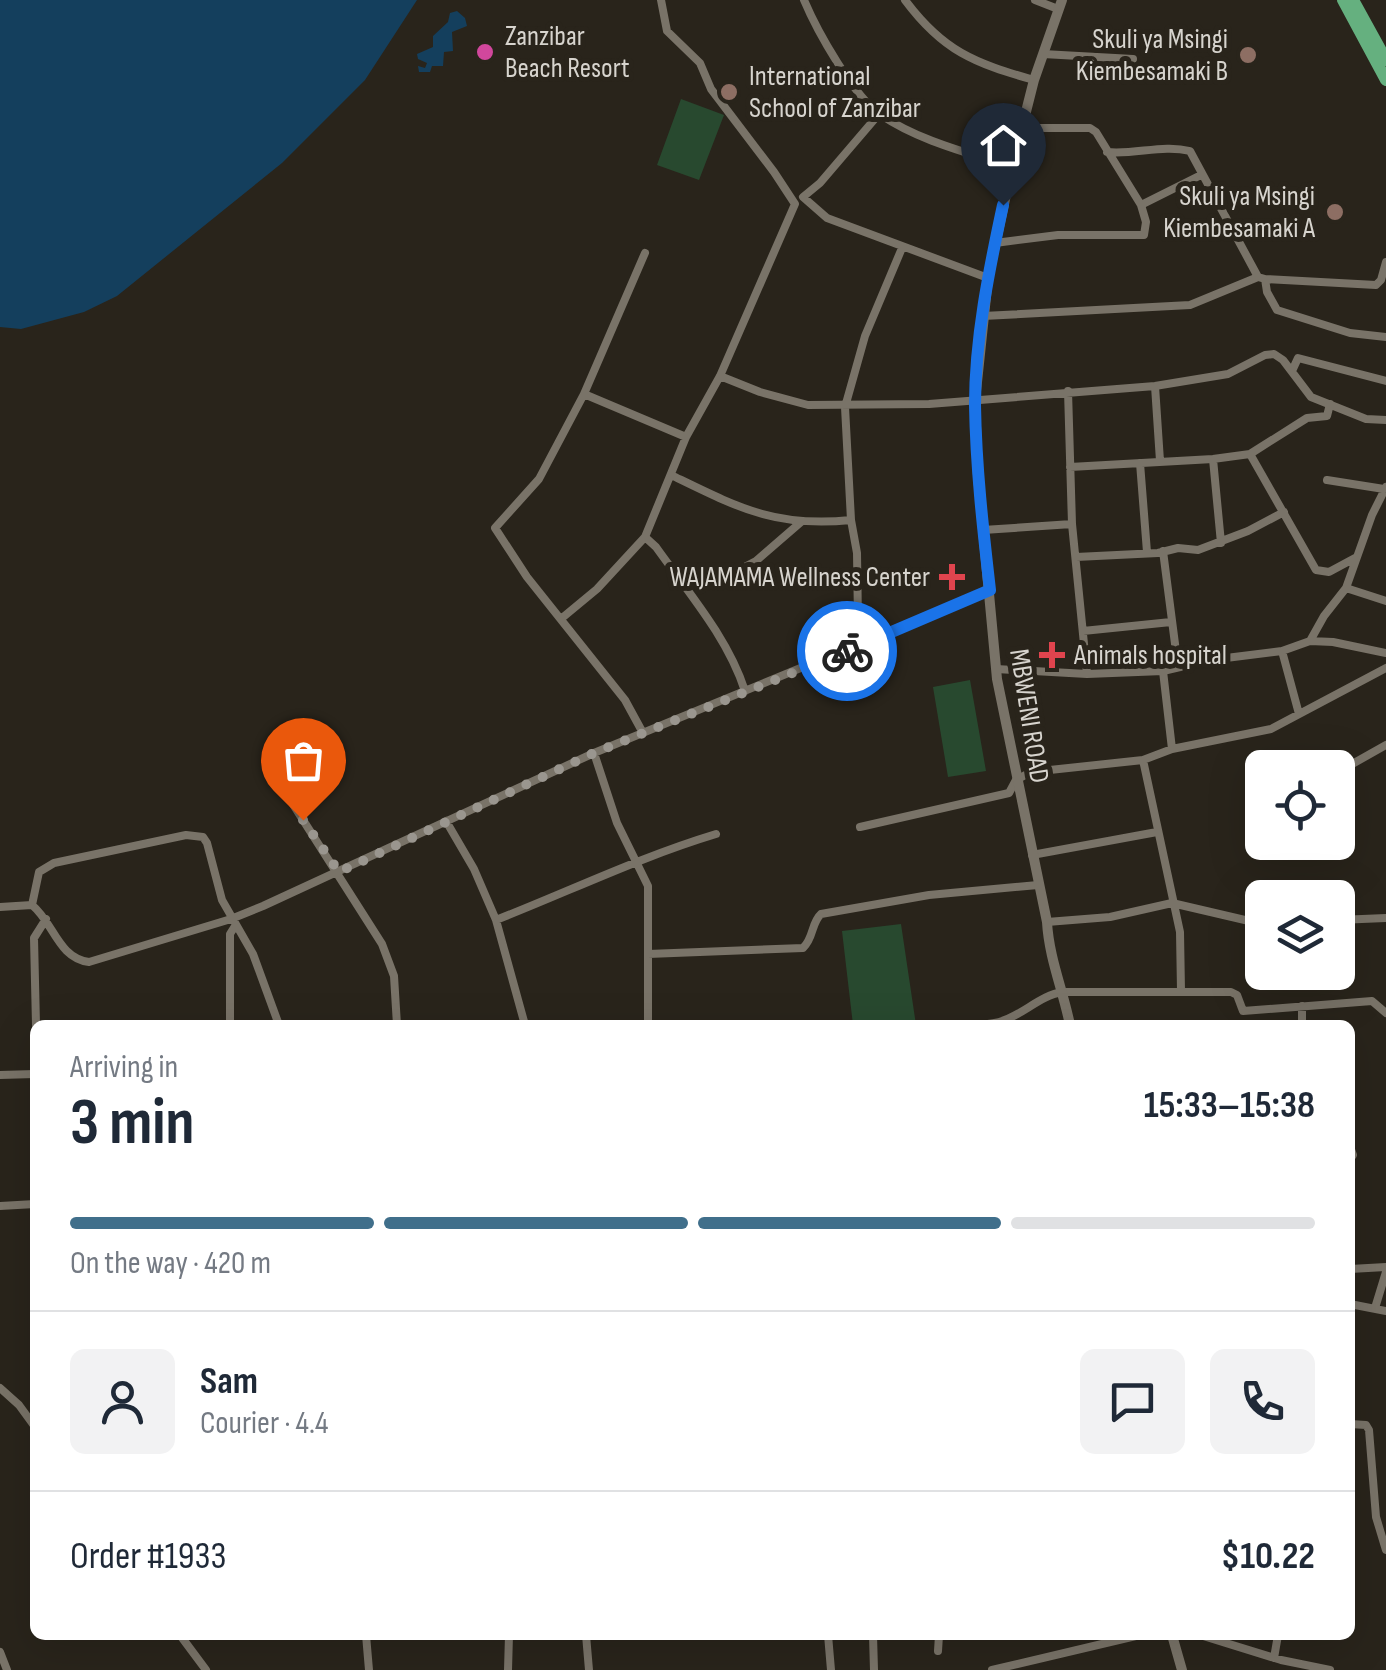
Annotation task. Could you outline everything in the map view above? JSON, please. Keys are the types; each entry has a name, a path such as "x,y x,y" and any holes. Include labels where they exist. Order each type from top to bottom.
{"main road":[{"path":"1343,0 1386,80"},
{"path":"1353,0 1386,60"}],"street":[{"path":"661,0 667,31 700,63 710,90 794,204"},
{"path":"804,0 814,24 879,114 914,132 1012,166"},
{"path":"906,0 924,24 954,51 982,66 1034,80"},
{"path":"1035,0 1060,4"},
{"name":"MBWENI ROAD","path":"1060,4 1034,80 995,244 975,401 996,668 1049,950 1069,1020"},
{"path":"1043,54 1133,60"},
{"path":"562,618 609,578 645,537 686,436 720,376 794,204 820,183 879,114"},
{"path":"995,244 1058,235 1144,235 1146,222 1141,206 1090,128 1021,128"},
{"path":"1107,152 1186,150 1193,154 1276,310 1350,334 1386,338"},
{"path":"1141,206 1201,175"},
{"path":"803,197 827,218 988,278"},
{"path":"869,642 860,632 858,622 857,553 850,520 845,406 865,336 902,248"},
{"path":"643,733 626,700 528,577 495,528 539,479 584,394 645,253"},
{"path":"983,316 1190,305 1262,278 1376,285 1386,262"},
{"path":"720,376 808,405 975,401 1155,386 1228,374 1274,354 1311,397 1366,419 1386,420"},
{"path":"1292,371 1298,358 1386,381"},
{"path":"1155,386 1160,462"},
{"path":"1068,391 1072,524 1086,674"},
{"path":"584,394 686,436"},
{"path":"1070,467 1250,454 1307,418 1327,416 1330,404"},
{"path":"1250,454 1316,570 1330,572 1355,558"},
{"path":"1212,459 1221,543"},
{"path":"1140,463 1147,552"},
{"path":"671,475 742,510 800,522 850,520"},
{"path":"1310,642 1346,588 1385,488 1328,480"},
{"path":"1076,557 1178,548 1198,550 1284,512"},
{"path":"732,573 756,561 800,522"},
{"path":"983,530 1072,524"},
{"path":"645,537 656,546 718,635 745,691"},
{"path":"1163,550 1178,666"},
{"path":"1346,588 1386,601"},
{"path":"32,905 69,955 89,962 233,922 594,753 990,590"},
{"path":"1083,631 1172,622"},
{"path":"996,668 1086,674 1163,671 1282,651 1310,642 1333,642 1386,652"},
{"path":"1282,651 1299,714"},
{"path":"860,827 1009,793 1016,780 1031,772 1143,760 1172,749 1271,729 1386,668"},
{"path":"1163,671 1172,749"},
{"path":"1355,762 1386,745"},
{"path":"594,753 617,823 637,859 650,896 648,1020"},
{"path":"1143,760 1180,932 1181,991"},
{"path":"282,787 382,944 391,968 396,1020"},
{"path":"446,821 474,869 496,920 524,1020"},
{"path":"1032,855 1157,832"},
{"path":"496,920 577,889 637,859 716,834"},
{"path":"32,905 39,872 49,866 196,835 207,844 216,882 233,922 253,954 277,1020"},
{"path":"648,954 803,948 810,941 820,914 930,895 1038,886"},
{"path":"1046,922 1110,917 1172,903 1245,920"},
{"path":"0,908 32,905"},
{"path":"1355,919 1386,918"},
{"path":"36,1020 34,938 46,919"},
{"path":"230,1020 233,922"},
{"path":"1005,1020 1053,993 1063,992 1231,992 1237,995 1244,1011 1372,1000 1386,1013"},
{"path":"1302,1006 1302,1020"},
{"path":"0,1076 30,1074"},
{"path":"0,1206 30,1204"},
{"path":"1355,1269 1386,1269 1375,1308"},
{"path":"1355,1305 1386,1310"},
{"path":"0,1388 30,1420"},
{"path":"1355,1424 1366,1425 1369,1430 1376,1517 1386,1550"},
{"path":"184,1640 206,1670"},
{"path":"366,1640 369,1670"},
{"path":"508,1670 509,1640"},
{"path":"586,1640 589,1670"},
{"path":"829,1640 832,1670"},
{"path":"872,1640 874,1670"},
{"path":"938,1652 939,1640"},
{"path":"992,1670 1119,1640"},
{"path":"1173,1640 1182,1670"},
{"path":"1216,1640 1330,1670"},
{"path":"1274,1658 1277,1640"},
{"path":"0,1652 7,1670"}],"green space":[{"path":"681,99 724,115 699,180 657,165"},
{"path":"970,680 986,771 948,777 933,687"},
{"path":"901,924 915,1020 852,1020 842,931"}],"water":[{"path":"0,0 417,0 365,80 282,163 117,296 84,312 21,329 0,327"},
{"path":"457,11 467,26 452,32 453,51 444,52 443,66 419,72 418,66 425,68 427,63 418,59 417,54 433,47 433,36 448,22 450,13"}],"way so far":[{"path":"303,820 339,872 594,753 847,651"}],"place":[{"name":"Zanzibar Beach Resort","path":"485,52"},
{"name":"Skuli ya Msingi Kiembesamaki B","path":"1248,55"},
{"name":"International School of Zanzibar","path":"729,92"},
{"name":"Skuli ya Msingi Kiembesamaki A","path":"1335,212"},
{"name":"WAJAMAMA Wellness Center","path":"952,577"},
{"name":"Animals hospital","path":"1052,655"}],"route":[{"path":"847,651 990,590 975,401 988,278 1003,205"}]}
